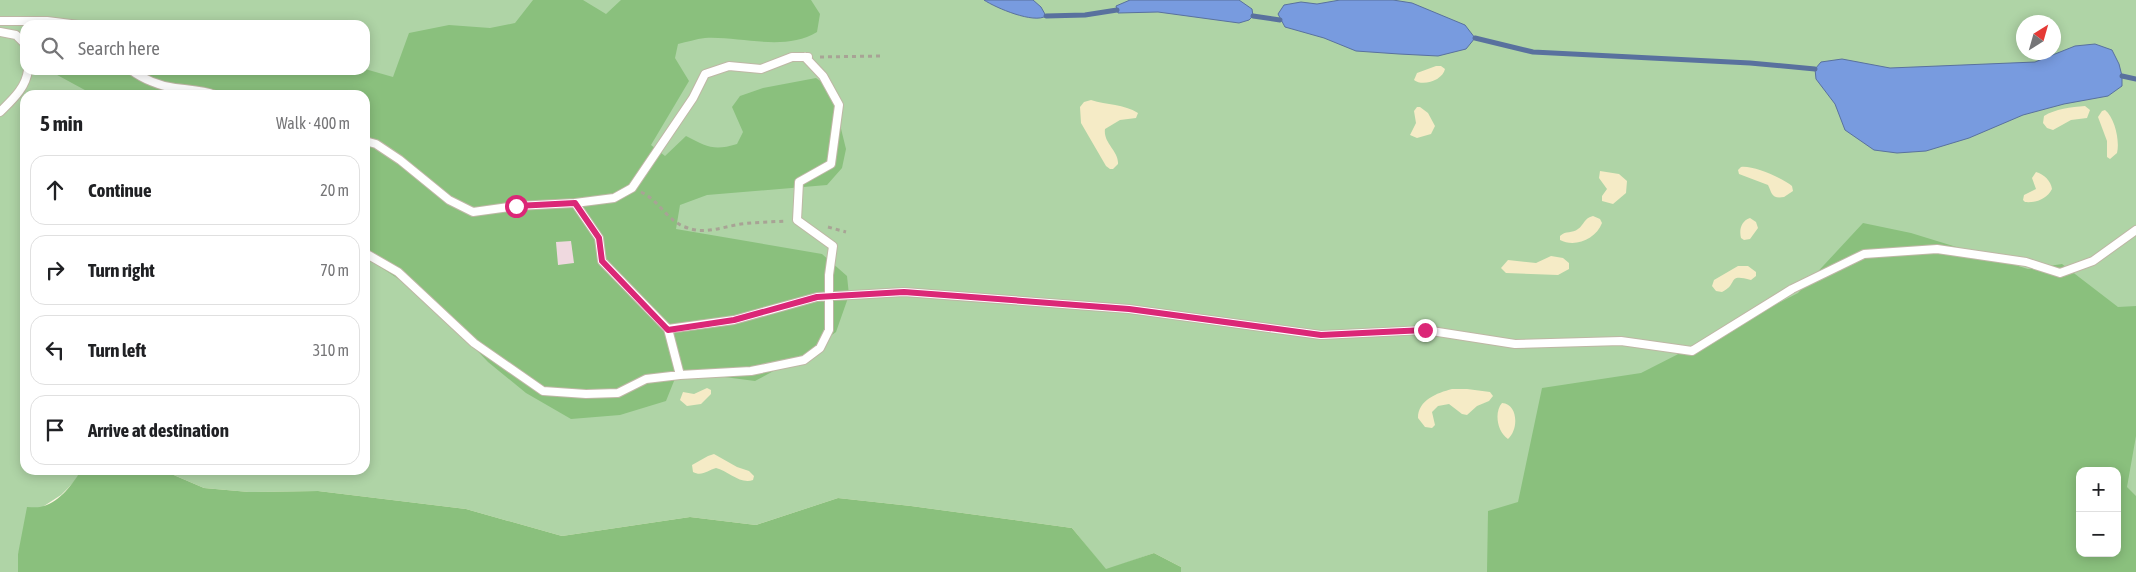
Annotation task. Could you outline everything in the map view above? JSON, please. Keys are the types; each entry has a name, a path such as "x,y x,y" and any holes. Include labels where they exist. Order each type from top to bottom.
{"lane":[{"path":"0,22 20,22"},
{"path":"0,32 16,34 20,38"},
{"path":"370,142 376,144 400,160 449,200 473,212 516,206 575,203 614,198 632,188 693,98 705,74 729,66 762,69 792,57 809,57 823,76 839,106 830,164 800,182 797,220 834,246 829,275 829,330 820,348 804,360 751,371 646,379 618,393 586,394 543,391 474,343 398,272 370,256"},
{"path":"0,112 18,93 28,75"},
{"path":"138,75 142,78 181,89 193,90"},
{"path":"575,203 599,238 602,261 668,330 680,375"},
{"path":"668,330 734,320 817,297 904,292 1129,309 1321,335 1425,330 1514,344 1621,341 1692,351 1792,289 1864,254 1937,249 2026,262 2060,273 2093,260 2136,230"}],"path":[{"path":"809,57 880,56"},
{"path":"632,188 649,196 659,204 668,217 685,228 707,231 742,224 797,220"},
{"path":"822,226 846,232"}],"green space":[{"path":"0,0 2136,0 2136,572 1181,572 1181,567 1154,553 1106,570 1072,528 838,498 756,525 690,517 562,536 466,509 318,491 249,492 204,488 174,475 370,475 370,90 20,90 20,475 78,475 61,495 44,506 18,554 18,572 0,572"},
{"path":"533,0 583,0 606,14 621,0 811,0 820,14 817,32 804,38 791,41 762,42 705,38 678,44 675,58 689,81 651,145 665,156 686,136 711,147 737,144 743,132 732,107 740,96 763,88 816,78 831,88 846,149 842,168 827,185 707,195 680,205 676,229 822,254 847,276 849,295 836,332 805,354 755,381 678,371 666,401 620,415 571,419 526,393 488,362 426,297 370,260 370,90 85,90 57,75 370,75 370,70 393,77 409,33 449,25 490,28 515,23"},
{"path":"1863,223 1911,233 2028,269 2062,264 2118,307 2136,306 2136,436 2127,487 2136,496 2136,572 1487,572 1488,511 1518,502 1542,388 1641,373 1798,293"},
{"path":"78,475 174,475 204,488 249,492 318,491 466,509 562,536 690,517 756,525 838,498 1072,528 1106,569 1154,553 1181,567 1181,572 18,572 18,554 27,507 42,507 50,504"}],"sand":[{"path":"1441,66 1445,69 1437,79 1422,83 1414,80 1417,73"},
{"path":"1091,100 1121,106 1138,113 1136,118 1120,120 1105,129 1106,139 1118,159 1118,164 1113,169 1106,166 1081,123 1080,107 1084,102"},
{"path":"2085,106 2090,110 2087,118 2071,120 2053,130 2047,128 2043,123 2044,116 2053,112"},
{"path":"1417,107 1428,113 1435,126 1431,134 1417,138 1410,135 1416,123 1414,111"},
{"path":"2105,110 2112,118 2118,142 2117,153 2110,159 2107,157 2107,141 2098,117"},
{"path":"1741,167 1760,170 1775,176 1792,186 1793,191 1784,197 1774,196 1768,185 1739,174 1738,170"},
{"path":"1600,171 1619,174 1627,181 1626,193 1613,204 1602,201 1602,196 1607,189 1599,178"},
{"path":"2036,172 2047,178 2052,189 2041,200 2025,202 2023,200 2024,195 2036,189 2032,178"},
{"path":"1593,216 1600,219 1602,223 1590,238 1572,243 1560,240 1562,234 1576,230 1588,218"},
{"path":"1750,218 1756,222 1758,228 1750,239 1744,240 1741,238 1740,232 1745,221"},
{"path":"1551,256 1563,258 1569,263 1569,269 1558,275 1506,273 1501,268 1508,260 1536,263"},
{"path":"1738,266 1748,266 1756,272 1756,276 1751,280 1735,279 1727,289 1722,292 1716,291 1712,286 1714,280"},
{"path":"707,388 711,390 711,394 701,404 687,406 680,400 683,392 694,394"},
{"path":"1452,389 1490,392 1493,396 1489,401 1477,406 1467,415 1462,414 1449,404 1438,406 1432,412 1435,425 1432,428 1425,427 1418,418 1421,406 1429,398"},
{"path":"1502,403 1507,404 1511,408 1515,418 1512,435 1508,439 1501,432 1497,416"},
{"path":"714,454 737,467 749,471 754,476 753,480 744,481 716,468 702,473 693,472 692,465"}],"water":[{"path":"984,0 1033,0 1041,7 1046,16 1040,18 1024,17 1006,11"},
{"path":"1130,0 1239,0 1252,9 1253,16 1249,20 1239,23 1158,12 1118,13 1116,6"},
{"path":"1340,0 1393,0 1412,3 1465,25 1475,38 1466,49 1438,56 1356,51 1324,38 1285,27 1278,14 1284,5 1301,2 1317,4"},
{"path":"2095,44 2112,50 2119,64 2122,86 2108,96 2064,104 2023,115 1969,138 1926,151 1897,153 1874,150 1845,130 1835,104 1816,79 1815,69 1821,62 1842,59 1890,68 2035,62 2040,60 2061,60 2061,52 2075,46"}],"building":[{"path":"571,241 574,263 558,265 556,242"}],"waterway":[{"path":"1046,16 1085,15 1117,10"},
{"path":"1253,16 1280,20"},
{"path":"1475,38 1533,52 1750,63 1815,69"},
{"path":"2122,76 2136,79"}],"route":[{"path":"516,206 575,203 599,238 602,261 668,330 734,320 817,297 904,292 1129,309 1321,335 1425,330"}]}
